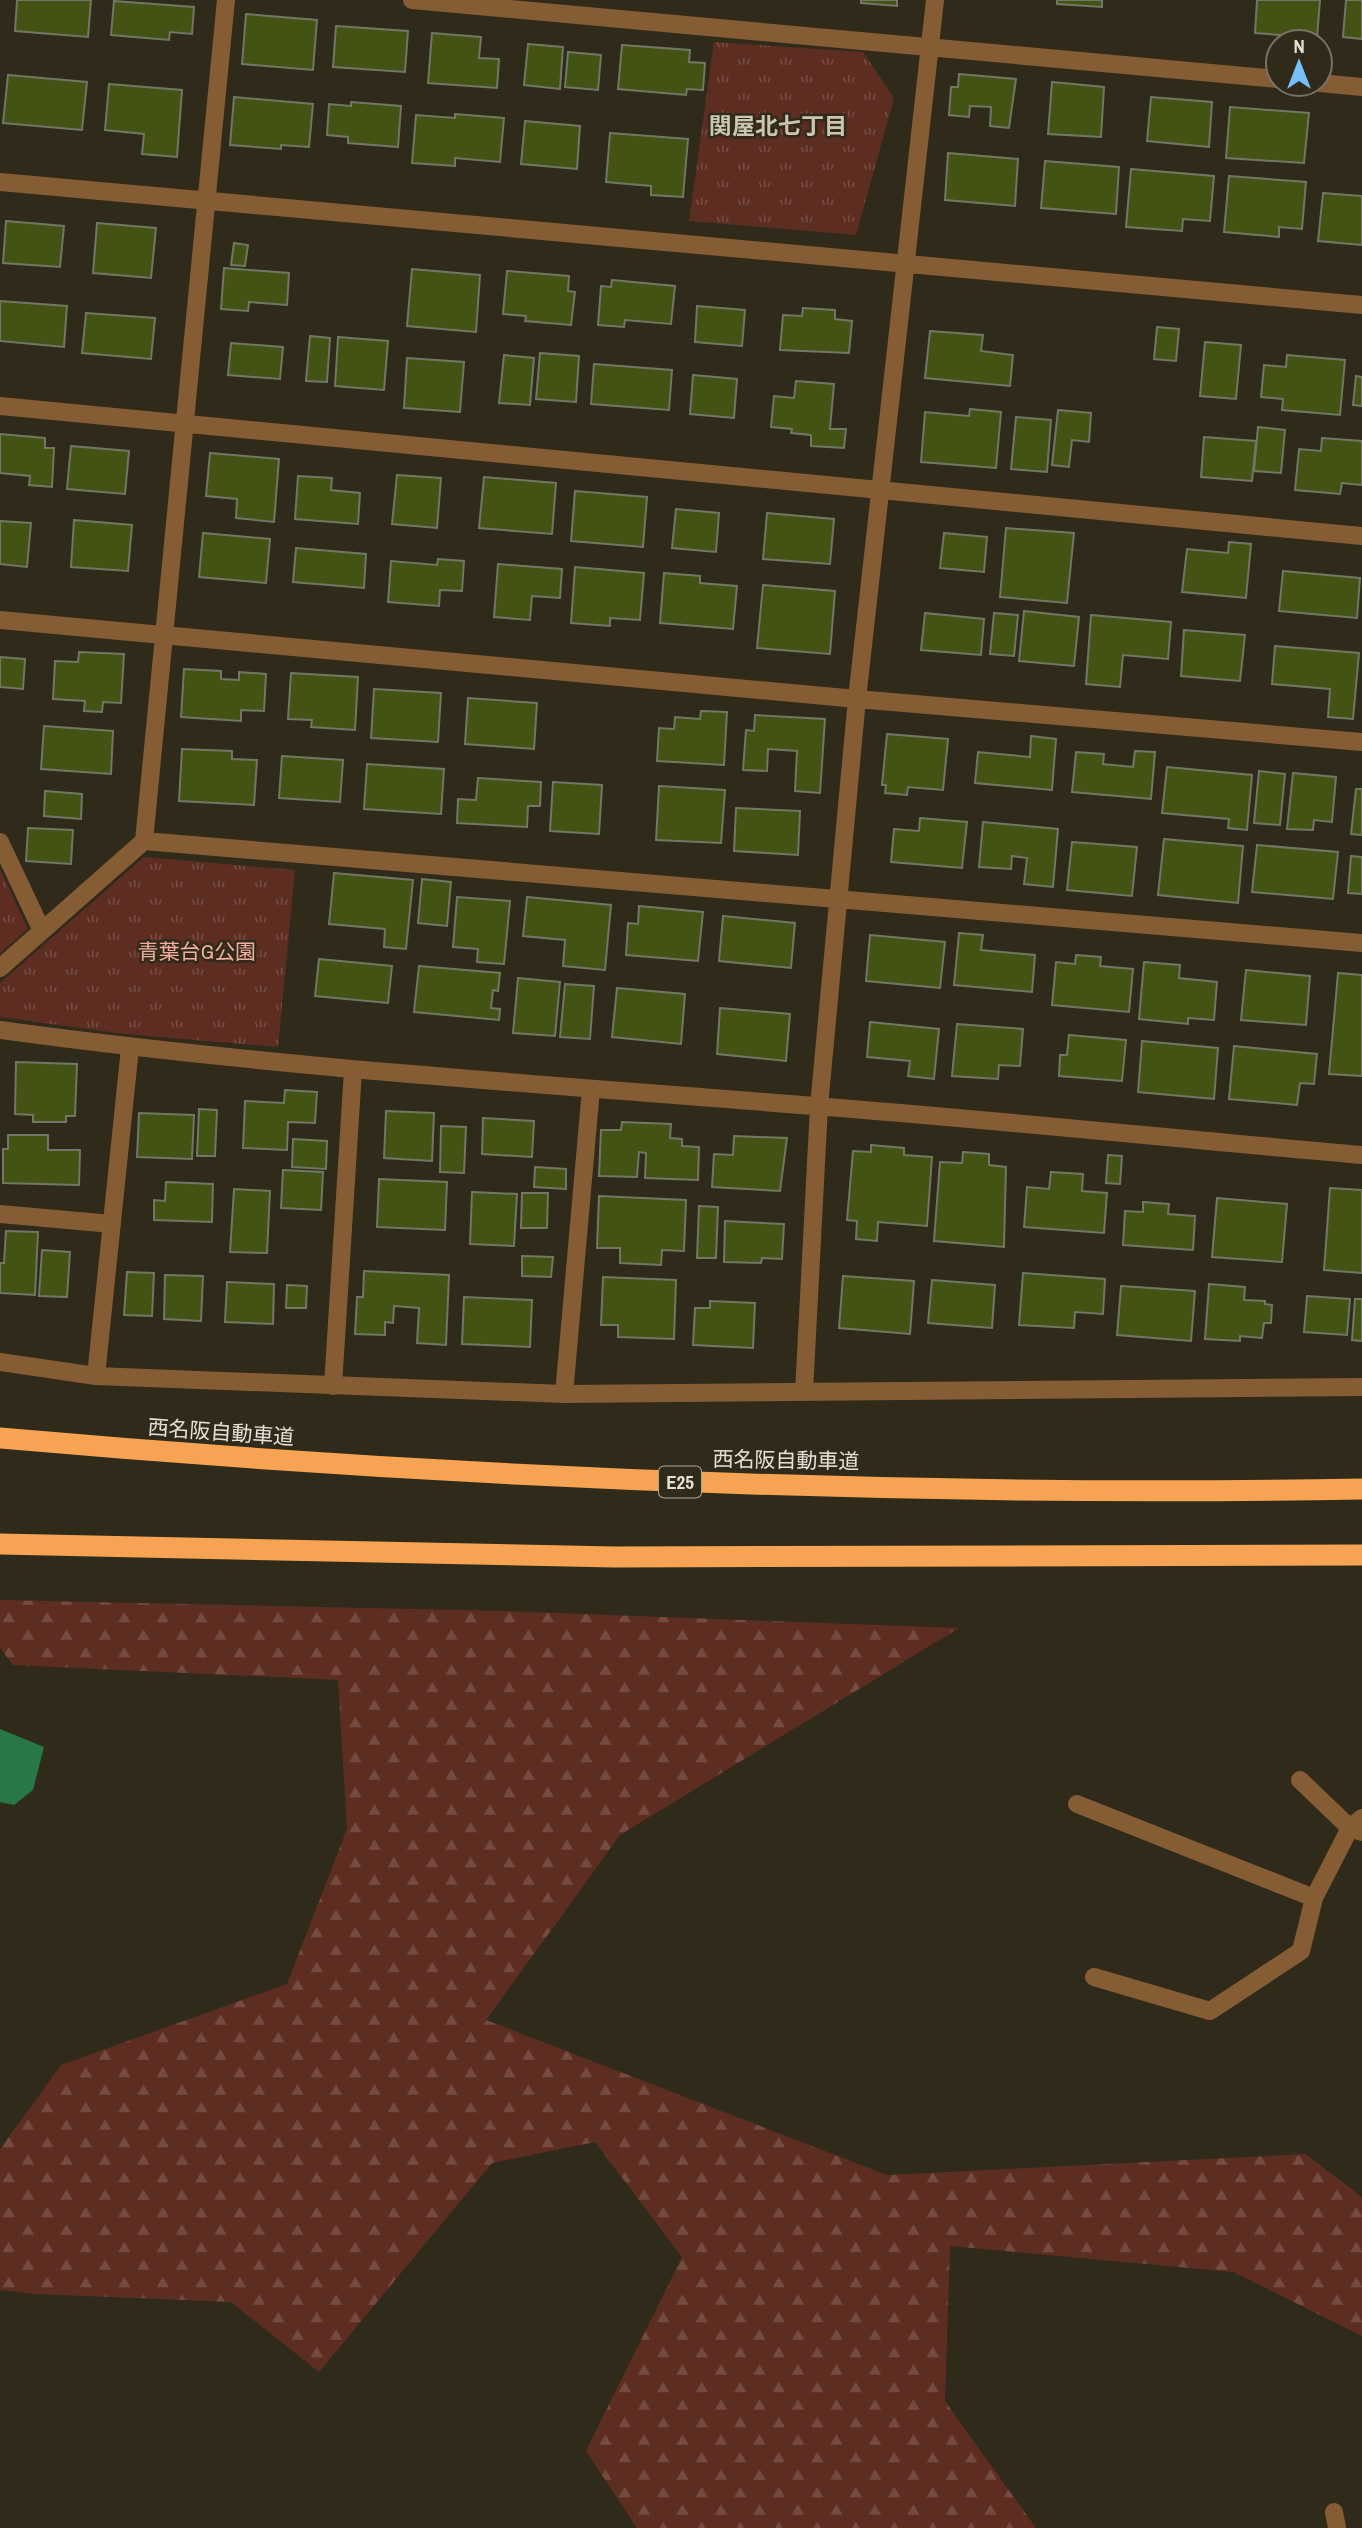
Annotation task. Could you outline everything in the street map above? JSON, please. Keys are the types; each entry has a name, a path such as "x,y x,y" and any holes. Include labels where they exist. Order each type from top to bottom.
{"highway":[{"name":"西名阪自動車道","path":"0,1438 273,1461 727,1485 1250,1491 1362,1489"},
{"path":"0,1544 614,1557 1362,1555"}],"street":[{"path":"0,968 144,841 226,0"},
{"path":"412,0 1264,78"},
{"path":"804,1391 819,1106 858,699 935,0"},
{"path":"1334,84 1362,87"},
{"path":"0,182 1362,305"},
{"path":"0,406 1362,536"},
{"path":"0,620 858,699 1362,742"},
{"path":"144,841 840,897 1362,943"},
{"path":"0,842 41,931"},
{"path":"0,1030 130,1048 353,1070 819,1106 1362,1156"},
{"path":"96,1376 130,1048"},
{"path":"332,1386 353,1070"},
{"path":"564,1394 591,1088"},
{"path":"0,1214 112,1224"},
{"path":"0,1362 96,1376 564,1394 1362,1387"},
{"path":"1094,1977 1210,2011 1301,1951 1314,1898 1358,1826 1300,1780"},
{"path":"1077,1804 1314,1898"}],"green space":[{"path":"714,42 863,52 894,98 856,235 689,221"},
{"name":"青葉台G公園","path":"144,857 295,870 278,1047 125,1034 0,1017 0,983"},
{"path":"0,869 28,929 0,953"},
{"path":"0,1600 502,1611 959,1628 620,1835 486,2020 887,2175 1305,2154 1362,2197 1362,2336 1233,2272 950,2246 945,2401 1036,2528 637,2528 586,2451 682,2257 595,2142 492,2163 319,2372 231,2302 36,2294 0,2290 0,2149 61,2065 287,1984 347,1829 338,1680 13,1665 0,1648"}],"shaded area":[{"path":"0,1729 44,1747 33,1790 14,1805 0,1802"}],"building":[{"path":"17,0 91,0 88,37 15,31"},
{"path":"861,0 897,0 897,6 861,3"},
{"path":"1057,0 1102,0 1102,7 1057,4"},
{"path":"1257,0 1320,0 1318,28 1264,28 1264,34 1255,33"},
{"path":"1346,0 1362,0 1362,39 1343,37"},
{"path":"114,1 194,7 192,34 170,32 169,40 111,35"},
{"path":"246,14 317,20 313,70 242,64"},
{"path":"336,26 408,31 405,72 333,67"},
{"path":"432,33 481,37 479,58 499,59 497,88 428,83"},
{"path":"528,44 563,47 560,89 524,85"},
{"path":"622,45 690,50 689,62 705,63 703,90 687,89 686,95 618,89"},
{"path":"568,52 601,55 598,90 565,87"},
{"path":"959,74 1016,79 1009,128 990,126 991,107 970,106 969,117 949,115 951,87 958,87"},
{"path":"8,75 87,82 82,130 3,123"},
{"path":"1052,82 1104,87 1101,137 1048,134"},
{"path":"109,84 182,90 177,157 142,154 144,134 105,130"},
{"path":"234,97 313,104 309,147 281,145 281,149 230,145"},
{"path":"1151,97 1212,102 1209,147 1147,141"},
{"path":"351,102 401,106 398,147 348,143 348,137 327,135 329,104 351,106"},
{"path":"1230,107 1309,113 1304,163 1226,158"},
{"path":"455,114 504,118 500,162 455,158 455,166 412,163 416,115 455,118"},
{"path":"525,121 580,126 577,169 521,164"},
{"path":"610,133 688,139 683,197 651,195 651,186 606,182"},
{"path":"948,153 1018,159 1015,206 945,200"},
{"path":"1045,161 1119,167 1116,214 1041,208"},
{"path":"1131,169 1214,176 1210,221 1183,219 1182,231 1126,227"},
{"path":"1229,176 1306,182 1302,229 1279,227 1279,237 1224,232"},
{"path":"1323,193 1362,196 1362,245 1318,241"},
{"path":"6,221 64,226 60,267 3,263"},
{"path":"97,223 156,228 151,278 93,273"},
{"path":"234,243 248,245 245,266 231,265"},
{"path":"224,268 289,273 287,305 249,302 248,311 221,309"},
{"path":"412,269 480,275 476,332 407,326"},
{"path":"507,271 569,276 568,291 575,292 571,325 525,321 526,316 503,314"},
{"path":"612,280 675,286 671,324 625,320 624,327 598,325 601,286 611,287"},
{"path":"0,301 67,306 64,347 0,341"},
{"path":"697,306 745,310 742,346 695,342"},
{"path":"803,308 835,310 835,319 852,321 849,353 780,350 783,315 802,316"},
{"path":"86,313 155,318 151,359 82,353"},
{"path":"1157,327 1179,329 1176,361 1154,359"},
{"path":"930,331 983,335 981,351 1013,355 1010,386 925,378"},
{"path":"310,336 330,338 327,382 306,381"},
{"path":"338,337 388,341 384,390 335,386"},
{"path":"1205,342 1241,345 1236,399 1200,396"},
{"path":"231,343 283,347 280,379 228,375"},
{"path":"540,353 579,356 576,402 536,399"},
{"path":"504,355 534,358 530,405 499,403"},
{"path":"1287,355 1345,360 1340,415 1282,410 1283,399 1261,397 1264,365 1286,367"},
{"path":"407,358 464,362 460,412 404,408"},
{"path":"594,364 672,370 669,410 591,404"},
{"path":"693,375 737,379 734,418 690,414"},
{"path":"1356,376 1362,377 1362,406 1353,405"},
{"path":"796,381 834,384 830,429 846,429 844,448 811,446 811,435 791,433 792,429 771,427 774,396 794,398"},
{"path":"970,409 1001,412 996,468 921,462 925,412 969,416"},
{"path":"1058,410 1091,413 1089,442 1072,440 1069,467 1052,465"},
{"path":"1016,417 1051,420 1047,472 1011,469"},
{"path":"1258,427 1285,430 1281,473 1254,471"},
{"path":"0,434 45,438 45,448 54,448 52,487 29,485 30,476 0,473"},
{"path":"1204,437 1256,441 1252,481 1201,477"},
{"path":"1322,438 1362,441 1362,485 1342,483 1340,494 1295,490 1299,449 1321,451"},
{"path":"71,446 129,451 125,494 67,489"},
{"path":"210,453 279,459 274,522 236,518 237,499 206,496"},
{"path":"397,475 441,478 437,528 392,524"},
{"path":"298,476 332,478 331,490 360,493 358,524 295,519"},
{"path":"484,477 556,483 552,534 479,528"},
{"path":"575,491 647,497 643,547 571,541"},
{"path":"676,509 719,513 716,552 672,548"},
{"path":"767,513 834,519 830,564 763,559"},
{"path":"74,520 132,525 128,571 71,567"},
{"path":"0,521 31,523 27,567 0,564"},
{"path":"1006,528 1074,533 1067,603 1000,597"},
{"path":"203,533 270,539 266,583 199,577"},
{"path":"944,533 987,537 984,572 940,568"},
{"path":"1229,542 1251,544 1246,598 1182,592 1187,549 1228,553"},
{"path":"296,548 366,554 364,588 293,582"},
{"path":"438,559 464,561 462,591 440,590 439,606 388,602 391,561 437,565"},
{"path":"498,564 562,569 560,598 532,596 530,620 494,617"},
{"path":"575,567 644,573 640,620 610,618 610,626 571,623"},
{"path":"1283,571 1360,578 1357,618 1279,611"},
{"path":"664,573 700,576 700,583 737,586 733,629 660,623"},
{"path":"763,585 835,591 830,654 757,648"},
{"path":"1024,611 1079,617 1074,666 1019,661"},
{"path":"925,613 984,619 981,655 921,650"},
{"path":"994,613 1018,615 1014,656 990,654"},
{"path":"1091,615 1171,622 1168,659 1123,655 1120,687 1086,684"},
{"path":"1184,630 1245,635 1240,681 1181,676"},
{"path":"1275,646 1359,653 1353,719 1328,717 1330,689 1272,684"},
{"path":"79,652 124,654 121,703 103,702 102,712 84,711 85,701 53,699 55,661 78,662"},
{"path":"0,657 25,659 23,689 0,687"},
{"path":"184,669 221,671 221,679 239,680 239,672 266,674 264,711 241,710 241,721 181,717"},
{"path":"291,673 358,677 355,730 311,727 312,720 288,719"},
{"path":"374,689 441,693 438,742 371,738"},
{"path":"468,698 537,703 534,749 465,744"},
{"path":"701,711 727,712 724,765 657,761 659,728 674,729 675,717 700,719"},
{"path":"755,715 825,719 820,793 795,791 797,751 768,749 767,771 743,770 746,730 754,731"},
{"path":"44,726 113,731 111,774 41,769"},
{"path":"887,734 948,739 943,790 908,787 907,795 885,793 886,785 882,785"},
{"path":"1031,736 1056,739 1052,790 975,783 978,752 1030,757"},
{"path":"182,749 232,751 232,759 257,760 254,805 179,801"},
{"path":"1135,751 1155,752 1151,799 1072,792 1076,752 1104,754 1103,764 1133,767"},
{"path":"282,756 343,760 340,802 279,798"},
{"path":"367,764 444,769 441,814 364,809"},
{"path":"1167,767 1252,775 1247,830 1228,828 1229,819 1162,813"},
{"path":"1259,771 1285,774 1280,825 1254,823"},
{"path":"1293,773 1336,777 1332,822 1314,820 1313,830 1287,829"},
{"path":"478,778 541,782 540,806 528,806 527,827 457,823 458,799 476,800"},
{"path":"553,782 602,785 599,834 550,831"},
{"path":"659,786 725,790 721,843 656,840"},
{"path":"1356,789 1362,789 1362,835 1351,834"},
{"path":"45,791 82,794 81,819 44,816"},
{"path":"736,808 800,811 798,855 734,851"},
{"path":"920,818 967,822 962,868 891,862 894,829 919,831"},
{"path":"983,822 1058,829 1053,887 1024,884 1027,858 1012,856 1011,869 979,867"},
{"path":"28,828 73,830 71,864 26,861"},
{"path":"1164,839 1243,846 1238,903 1158,895"},
{"path":"1072,842 1137,847 1132,896 1067,890"},
{"path":"1257,845 1338,852 1333,899 1252,892"},
{"path":"1351,856 1362,857 1362,894 1348,893"},
{"path":"334,873 413,880 406,949 384,947 385,929 329,924"},
{"path":"422,879 451,882 447,926 418,923"},
{"path":"457,897 510,901 504,964 477,962 478,949 453,947"},
{"path":"527,897 611,905 605,970 563,966 565,940 523,936"},
{"path":"639,906 703,912 698,961 626,955 628,923 638,924"},
{"path":"723,916 795,923 791,968 719,961"},
{"path":"959,933 983,935 981,950 1035,955 1032,992 954,985"},
{"path":"870,935 945,942 940,988 866,981"},
{"path":"1076,955 1101,957 1100,966 1133,969 1129,1012 1052,1005 1056,962 1075,964"},
{"path":"319,959 392,966 388,1003 315,996"},
{"path":"1144,962 1180,965 1179,978 1217,982 1214,1020 1188,1018 1188,1024 1139,1019"},
{"path":"419,966 500,973 498,991 493,990 491,1008 500,1009 499,1020 414,1012"},
{"path":"1246,970 1310,976 1306,1025 1241,1020"},
{"path":"1338,973 1362,975 1362,1076 1329,1074"},
{"path":"518,978 560,982 555,1036 513,1033"},
{"path":"565,984 594,986 590,1039 560,1037"},
{"path":"617,988 685,994 681,1044 612,1037"},
{"path":"720,1008 790,1014 786,1061 717,1054"},
{"path":"870,1022 939,1029 934,1079 908,1076 910,1061 867,1057"},
{"path":"957,1024 1023,1029 1020,1066 999,1065 998,1079 952,1076"},
{"path":"1069,1035 1126,1040 1122,1081 1059,1076 1060,1055 1067,1055"},
{"path":"1142,1041 1218,1048 1214,1099 1138,1092"},
{"path":"1234,1046 1317,1054 1314,1084 1300,1083 1297,1105 1229,1099"},
{"path":"16,1062 77,1064 75,1116 66,1116 66,1122 33,1122 33,1115 15,1114"},
{"path":"285,1090 317,1092 315,1123 288,1122 287,1150 243,1148 245,1101 284,1103"},
{"path":"199,1109 217,1110 215,1156 197,1156"},
{"path":"386,1111 434,1113 432,1161 384,1158"},
{"path":"139,1113 194,1115 192,1159 137,1157"},
{"path":"483,1118 534,1121 532,1157 482,1154"},
{"path":"622,1122 671,1124 670,1138 682,1139 682,1146 699,1147 698,1180 645,1178 646,1153 639,1152 637,1177 599,1176 601,1130 621,1130"},
{"path":"441,1126 466,1127 464,1173 440,1172"},
{"path":"8,1135 48,1135 48,1150 80,1150 79,1185 3,1183 3,1149 8,1149"},
{"path":"734,1136 787,1138 780,1191 712,1187 714,1154 733,1155"},
{"path":"293,1139 327,1141 326,1169 292,1167"},
{"path":"871,1145 904,1148 904,1155 932,1157 927,1226 878,1222 877,1241 856,1239 857,1221 847,1220 853,1151 871,1152"},
{"path":"963,1152 989,1154 989,1165 1006,1167 1004,1247 934,1241 940,1162 962,1163"},
{"path":"1108,1155 1122,1156 1120,1184 1106,1183"},
{"path":"535,1167 566,1169 566,1189 534,1187"},
{"path":"283,1170 323,1172 321,1210 281,1208"},
{"path":"1051,1172 1083,1174 1082,1191 1107,1193 1104,1233 1024,1227 1027,1187 1049,1189"},
{"path":"379,1179 447,1182 445,1230 377,1227"},
{"path":"166,1182 213,1184 212,1222 154,1220 154,1200 165,1201"},
{"path":"1330,1188 1362,1190 1362,1273 1324,1270"},
{"path":"234,1189 270,1191 267,1253 230,1252"},
{"path":"472,1192 517,1194 514,1246 470,1244"},
{"path":"522,1193 548,1193 547,1228 521,1228"},
{"path":"599,1196 686,1200 684,1251 662,1250 661,1265 620,1263 620,1248 597,1248"},
{"path":"1217,1198 1287,1204 1282,1262 1212,1257"},
{"path":"1143,1202 1169,1204 1168,1214 1195,1216 1193,1250 1123,1245 1125,1211 1143,1212"},
{"path":"699,1206 718,1207 716,1258 697,1258"},
{"path":"725,1221 784,1224 782,1259 762,1258 761,1263 724,1262"},
{"path":"6,1231 38,1232 35,1295 0,1293 0,1263 4,1263"},
{"path":"42,1250 70,1252 67,1297 39,1296"},
{"path":"522,1256 553,1257 551,1277 522,1276"},
{"path":"364,1271 449,1275 446,1345 417,1343 419,1308 394,1306 393,1323 385,1322 385,1335 355,1334 357,1297 363,1297"},
{"path":"127,1272 154,1273 152,1316 124,1315"},
{"path":"1023,1273 1105,1279 1103,1314 1075,1312 1074,1328 1019,1325"},
{"path":"165,1275 203,1276 201,1321 164,1319"},
{"path":"843,1276 914,1281 910,1334 839,1328"},
{"path":"603,1277 676,1280 674,1339 618,1337 618,1325 601,1325"},
{"path":"932,1280 995,1285 992,1328 928,1323"},
{"path":"227,1282 274,1284 273,1324 225,1322"},
{"path":"1209,1284 1245,1287 1244,1300 1265,1301 1265,1304 1272,1305 1271,1323 1264,1323 1262,1338 1240,1336 1240,1341 1205,1339"},
{"path":"287,1285 307,1286 306,1308 286,1308"},
{"path":"1121,1286 1195,1291 1191,1341 1117,1335"},
{"path":"1307,1296 1350,1299 1347,1335 1304,1332"},
{"path":"464,1297 532,1300 530,1347 462,1344"},
{"path":"1355,1299 1362,1299 1362,1341 1352,1340"},
{"path":"710,1301 755,1303 753,1348 693,1345 695,1308 710,1308"}],"district":[{"name":"関屋北七丁目","path":"778,125"}]}
